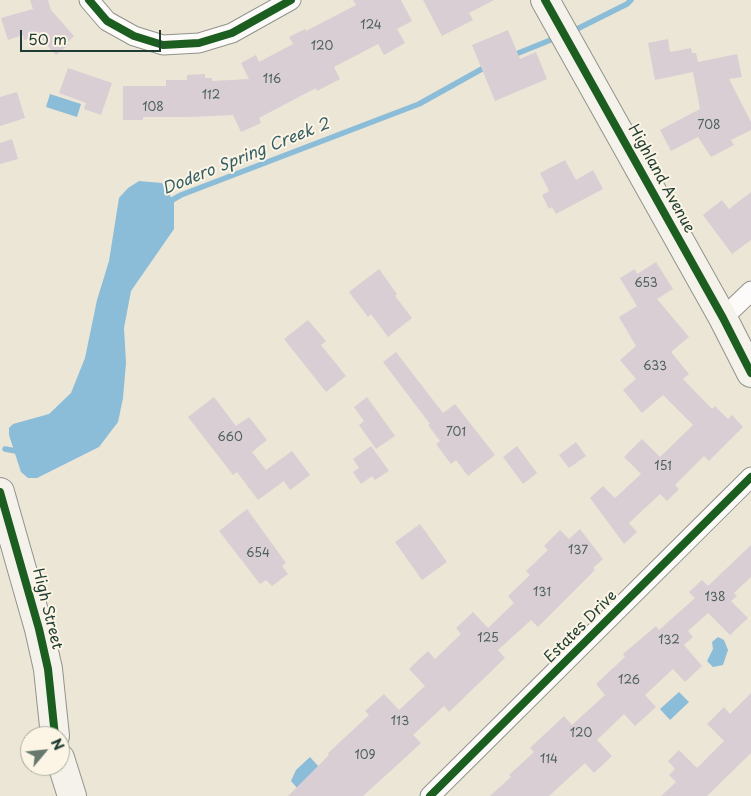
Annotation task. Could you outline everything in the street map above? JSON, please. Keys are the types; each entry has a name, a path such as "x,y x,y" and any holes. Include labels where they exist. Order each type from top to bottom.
{"street":[{"path":"90,0 107,22 134,36 163,45 199,43 232,33 291,0"},
{"name":"Highland Avenue","path":"545,0 723,318 751,373"},
{"path":"723,318 751,291"},
{"name":"Estates Drive","path":"430,796 751,477"},
{"name":"High Street","path":"0,492 39,629 48,669 54,726"},
{"path":"66,776 72,796"}],"water":[{"path":"50,94 81,104 77,117 46,107"},
{"path":"139,181 162,183 174,202 174,229 131,291 124,328 126,363 123,398 118,422 99,447 37,478 28,478 21,472 9,435 9,428 13,424 49,414 71,393 85,358 97,300 109,261 119,198 128,188"},
{"path":"718,637 724,640 728,650 723,665 713,667 707,661 713,649 712,642"},
{"path":"679,692 689,702 670,720 660,709"},
{"path":"310,757 320,768 298,789 291,781 296,770"}],"building":[{"path":"30,0 48,0 51,10 74,36 67,43 69,45 56,55 39,36 24,40 23,35 8,40 1,18 33,9"},
{"path":"353,0 401,0 412,21 397,29 405,43 384,55 378,44 334,67 340,79 317,91 316,88 259,118 261,123 241,132 233,115 143,117 143,120 123,120 123,86 166,86 166,80 187,80 187,75 205,74 205,78 212,78 212,81 249,79 241,63 256,55 259,62 293,44 289,37 305,29 306,31 356,5"},
{"path":"423,0 494,0 469,13 473,20 442,36"},
{"path":"508,30 520,59 536,52 547,79 495,101 472,45"},
{"path":"668,39 670,52 691,48 692,53 696,53 698,62 737,54 742,77 729,79 751,122 751,130 731,140 734,145 711,157 698,137 671,151 660,130 700,109 693,72 655,80 648,43"},
{"path":"68,68 112,83 101,115 84,109 86,103 59,93"},
{"path":"17,92 25,118 0,126 0,97"},
{"path":"12,139 18,159 0,164 0,143"},
{"path":"565,160 576,180 593,170 603,189 556,214 552,207 549,209 542,195 549,191 540,173"},
{"path":"751,192 751,240 732,254 703,215 722,200 729,209"},
{"path":"656,262 673,289 657,299 689,337 671,352 689,374 683,379 712,409 715,406 728,419 732,415 743,427 709,461 704,456 675,485 679,489 667,501 660,494 629,523 637,532 624,544 590,498 603,486 615,498 641,474 624,457 642,439 660,457 693,425 663,395 642,413 623,390 636,379 620,360 636,346 619,317 637,306 620,278 635,269 637,274"},
{"path":"379,269 397,294 395,296 412,318 388,337 371,314 368,317 349,292"},
{"path":"308,320 326,341 321,345 346,376 326,392 284,339"},
{"path":"396,352 443,413 455,404 495,455 468,476 456,460 451,464 436,444 440,441 428,425 430,424 383,362"},
{"path":"214,397 236,426 249,417 267,440 252,452 266,470 292,451 310,475 290,490 284,481 258,500 237,472 233,475 188,417"},
{"path":"367,397 395,436 376,449 359,425 364,421 354,407"},
{"path":"576,442 586,456 569,468 559,455"},
{"path":"371,446 389,471 375,480 372,476 361,484 353,472 359,468 353,459"},
{"path":"517,446 537,473 523,484 503,457"},
{"path":"247,509 286,563 282,566 288,574 272,586 266,580 260,584 219,531"},
{"path":"420,524 447,562 422,580 395,542"},
{"path":"580,529 603,559 593,568 595,570 538,627 531,620 498,650 505,658 449,712 444,706 413,735 421,743 407,756 363,796 288,796 329,755 328,753 369,715 365,711 384,694 399,710 425,686 409,669 428,651 435,659 461,634 456,628 473,612 488,628 514,603 508,596 530,575 526,571 548,550 544,546 560,530 569,539"},
{"path":"751,545 751,577 734,593 737,596 731,601 748,618 730,635 708,613 688,631 693,637 684,645 702,666 685,682 673,669 645,695 656,707 635,726 624,714 597,740 612,756 594,773 585,763 549,796 490,796 534,752 530,748 564,716 572,725 605,695 596,684 625,657 623,654 656,626 659,630 695,598 689,592 702,580 708,586"},
{"path":"751,693 751,753 707,796 661,796 676,782 669,775 675,769 668,761 679,750 697,768 724,741 707,724 724,707 730,714"}],"waterway":[{"name":"Dodero Spring Creek 2","path":"571,32 627,4 631,0"},
{"name":"Dodero Spring Creek 2","path":"511,56 558,37"},
{"name":"Dodero Spring Creek 2","path":"167,203 181,195 419,104 489,65"},
{"name":"Dodero Spring Creek 2","path":"5,449 21,452"}],"cycle path":[{"path":"89,0 107,21 134,36 163,45 199,43 232,33 291,0"},
{"path":"545,0 723,318 751,373"},
{"path":"430,796 751,477"},
{"path":"0,492 39,629 48,669 54,726"}]}
